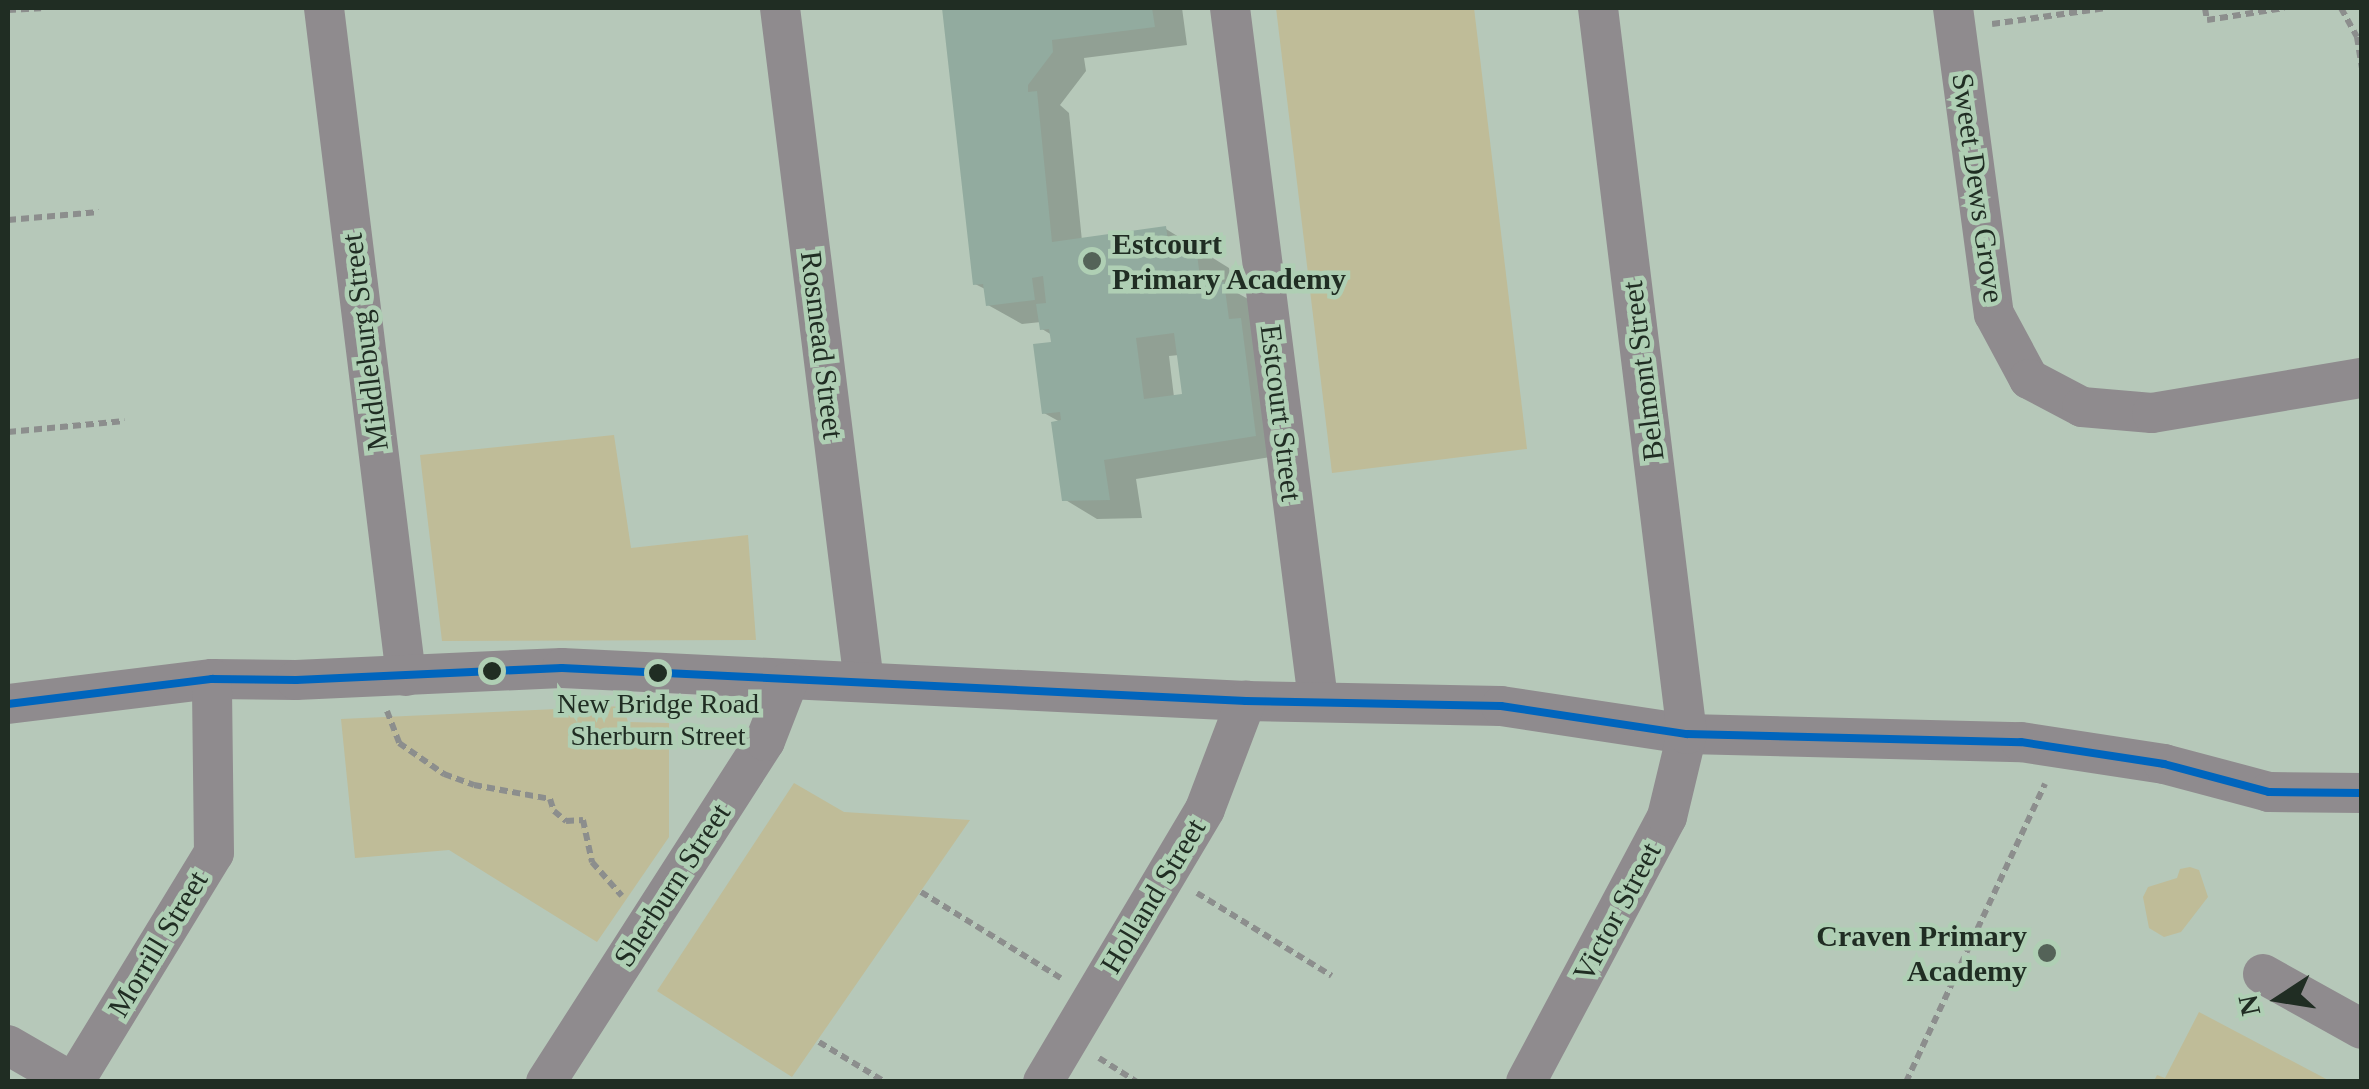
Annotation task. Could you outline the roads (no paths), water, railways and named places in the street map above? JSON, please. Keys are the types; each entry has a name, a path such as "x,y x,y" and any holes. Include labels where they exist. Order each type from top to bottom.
{"street":[{"name":"Middleburg Street","path":"324,8 390,676"},
{"name":"Rosmead Street","path":"780,8 864,682"},
{"name":"Estcourt Street","path":"1230,8 1318,700"},
{"name":"Belmont Street","path":"1598,8 1687,734"},
{"name":"Sweet Dews Grove","path":"1954,19 1994,314 2030,379 2082,407 2152,413 2362,378"},
{"path":"8,704 212,679 562,668 788,682 864,682 1246,701 1501,706 1687,734 2065,746 2164,764 2268,792 2362,793"},
{"name":"Morrill Street","path":"73,1082 214,853 212,679"},
{"name":"Sherburn Street","path":"546,1082 765,740 788,682"},
{"name":"Holland Street","path":"1043,1082 1205,809 1246,701"},
{"name":"Victor Street","path":"1526,1082 1667,817 1687,734"},
{"path":"2264,974 2362,1029"},
{"path":"8,1045 73,1082"}],"place":[{"name":"Estcourt Primary Academy","path":"1092,261"},
{"name":"New Bridge Road Sherburn Street","path":"658,673"},
{"name":"Craven Primary Academy","path":"2047,953"}]}
